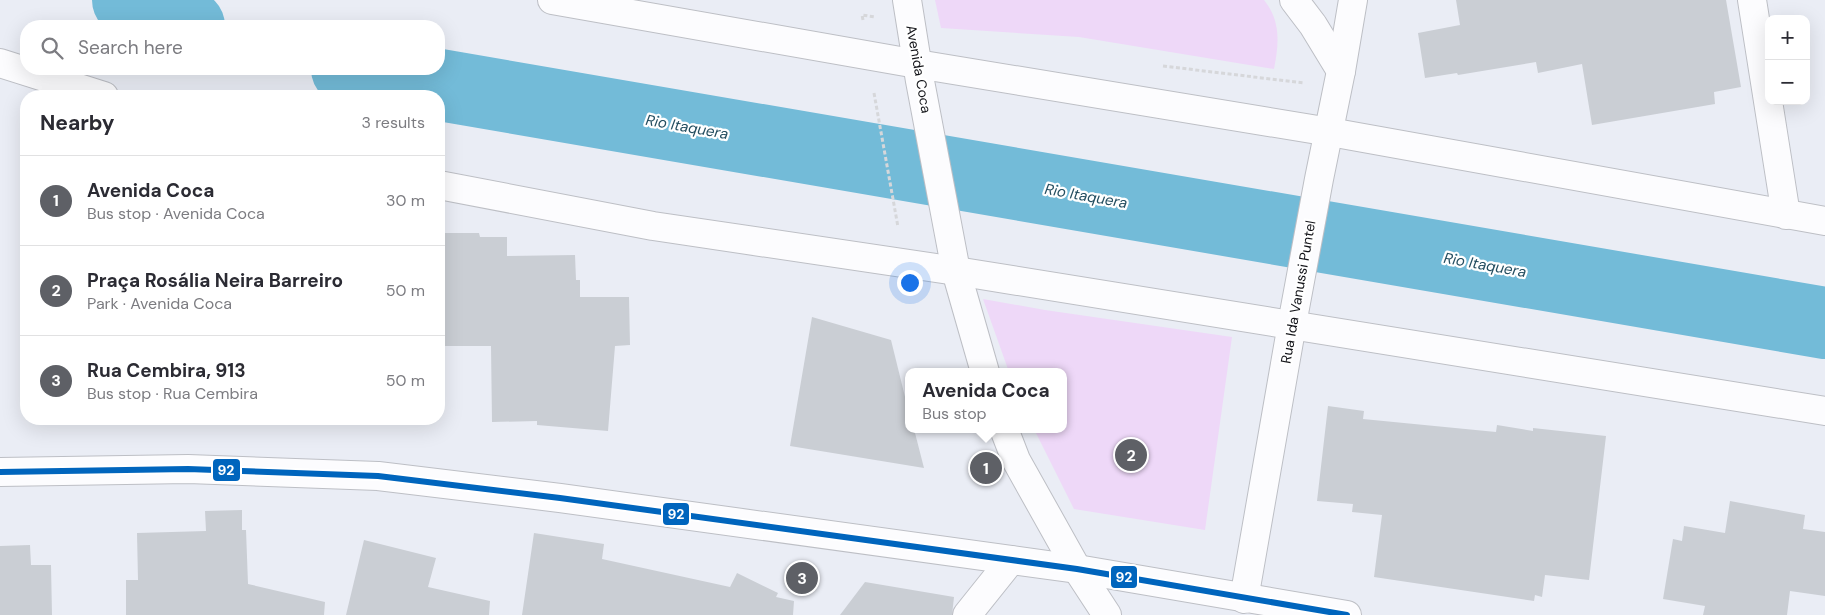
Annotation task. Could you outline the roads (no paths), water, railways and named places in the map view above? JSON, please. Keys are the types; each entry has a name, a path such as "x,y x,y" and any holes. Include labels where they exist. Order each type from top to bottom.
{"street":[{"path":"552,0 919,72 1330,132 1825,221"},
{"name":"Avenida Coca","path":"907,0 956,271 983,368"},
{"path":"1294,0 1314,25 1341,71"},
{"name":"Rua Ida Vanussi Puntel","path":"1244,599 1297,294 1330,132 1353,0"},
{"path":"1752,0 1786,215"},
{"path":"0,63 20,69"},
{"path":"38,75 85,90"},
{"path":"445,186 653,226 1292,324 1825,411"},
{"path":"1006,433 1016,460 1077,569 1107,615"},
{"path":"0,472 188,469 378,476 560,498 1077,569 1244,599 1348,615"},
{"path":"967,615 1011,560"}],"waterway":[{"name":"Rio Itaquera","path":"128,0 175,20"},
{"name":"Rio Itaquera","path":"382,75 1825,323"}],"place":[{"name":"Praça Rosália Neira Barreiro","path":"1131,455"},
{"name":"Avenida Coca","path":"986,468"},
{"name":"Rua Cembira, 913","path":"802,578"}]}
